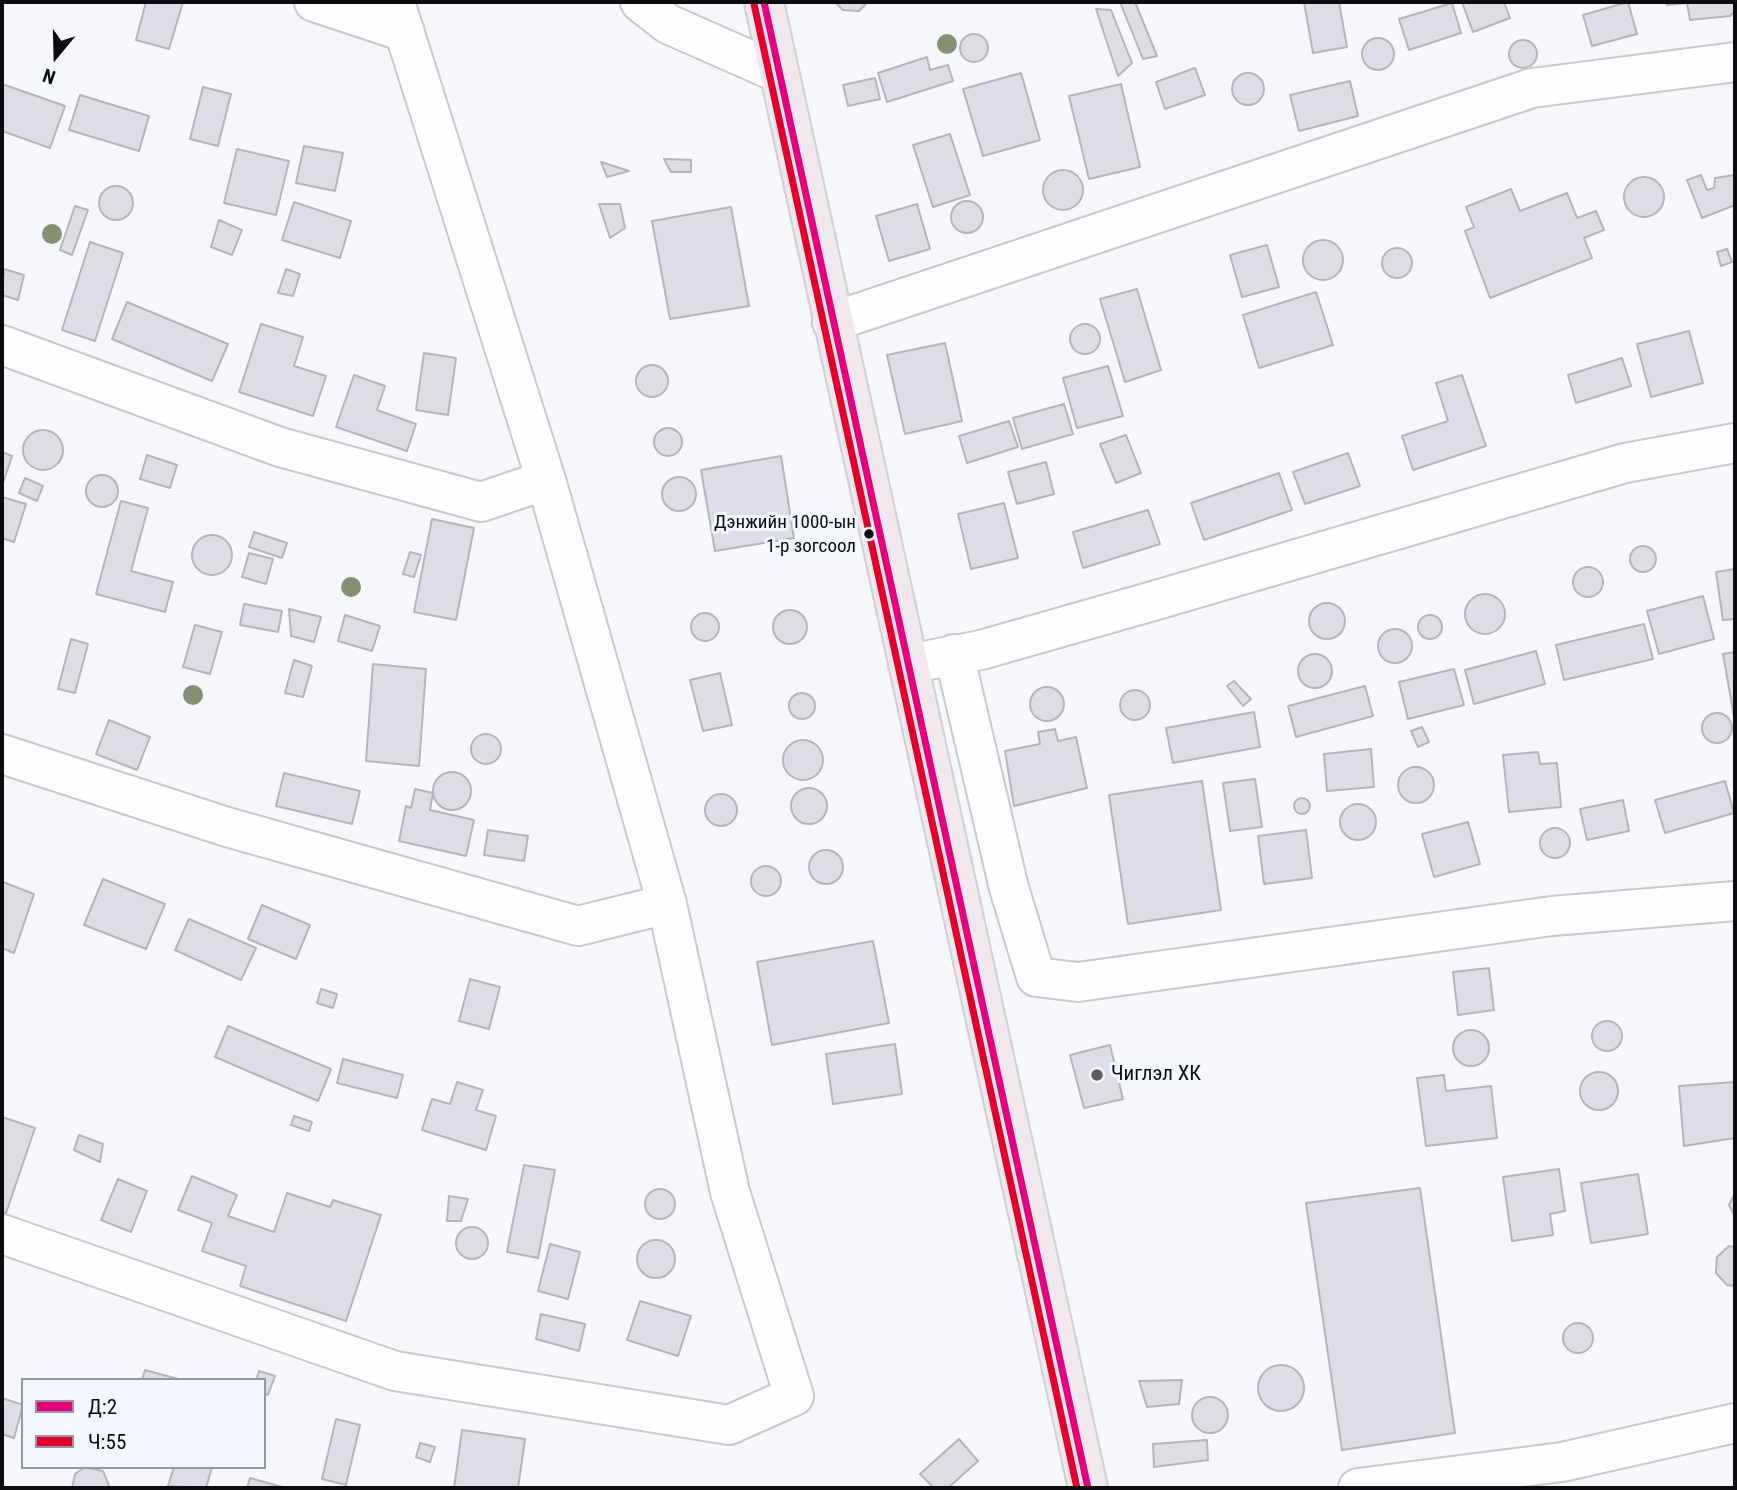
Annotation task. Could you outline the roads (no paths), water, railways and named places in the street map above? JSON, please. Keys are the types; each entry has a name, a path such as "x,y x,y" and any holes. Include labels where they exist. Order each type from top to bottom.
{"main road":[{"path":"764,2 906,666 957,886 1088,1488"}],"street":[{"path":"2,1234 396,1371 729,1425 794,1396 730,1192 667,904 546,480 400,17 314,2"},
{"path":"640,2 668,24 779,73"},
{"path":"832,322 1532,88 1735,62"},
{"path":"2,345 280,447 481,502 546,480"},
{"path":"906,666 1153,601 1625,463 1735,443"},
{"path":"954,654 999,850 1036,976 1079,982 1552,916 1735,901"},
{"path":"2,754 227,827 578,926 667,904"},
{"path":"1358,1488 1567,1475 1735,1423"}],"place":[{"name":"Дэнжийн 1000-ын 1-р зогсоол","path":"869,534"},
{"name":"Чиглэл ХК","path":"1097,1075"}]}
